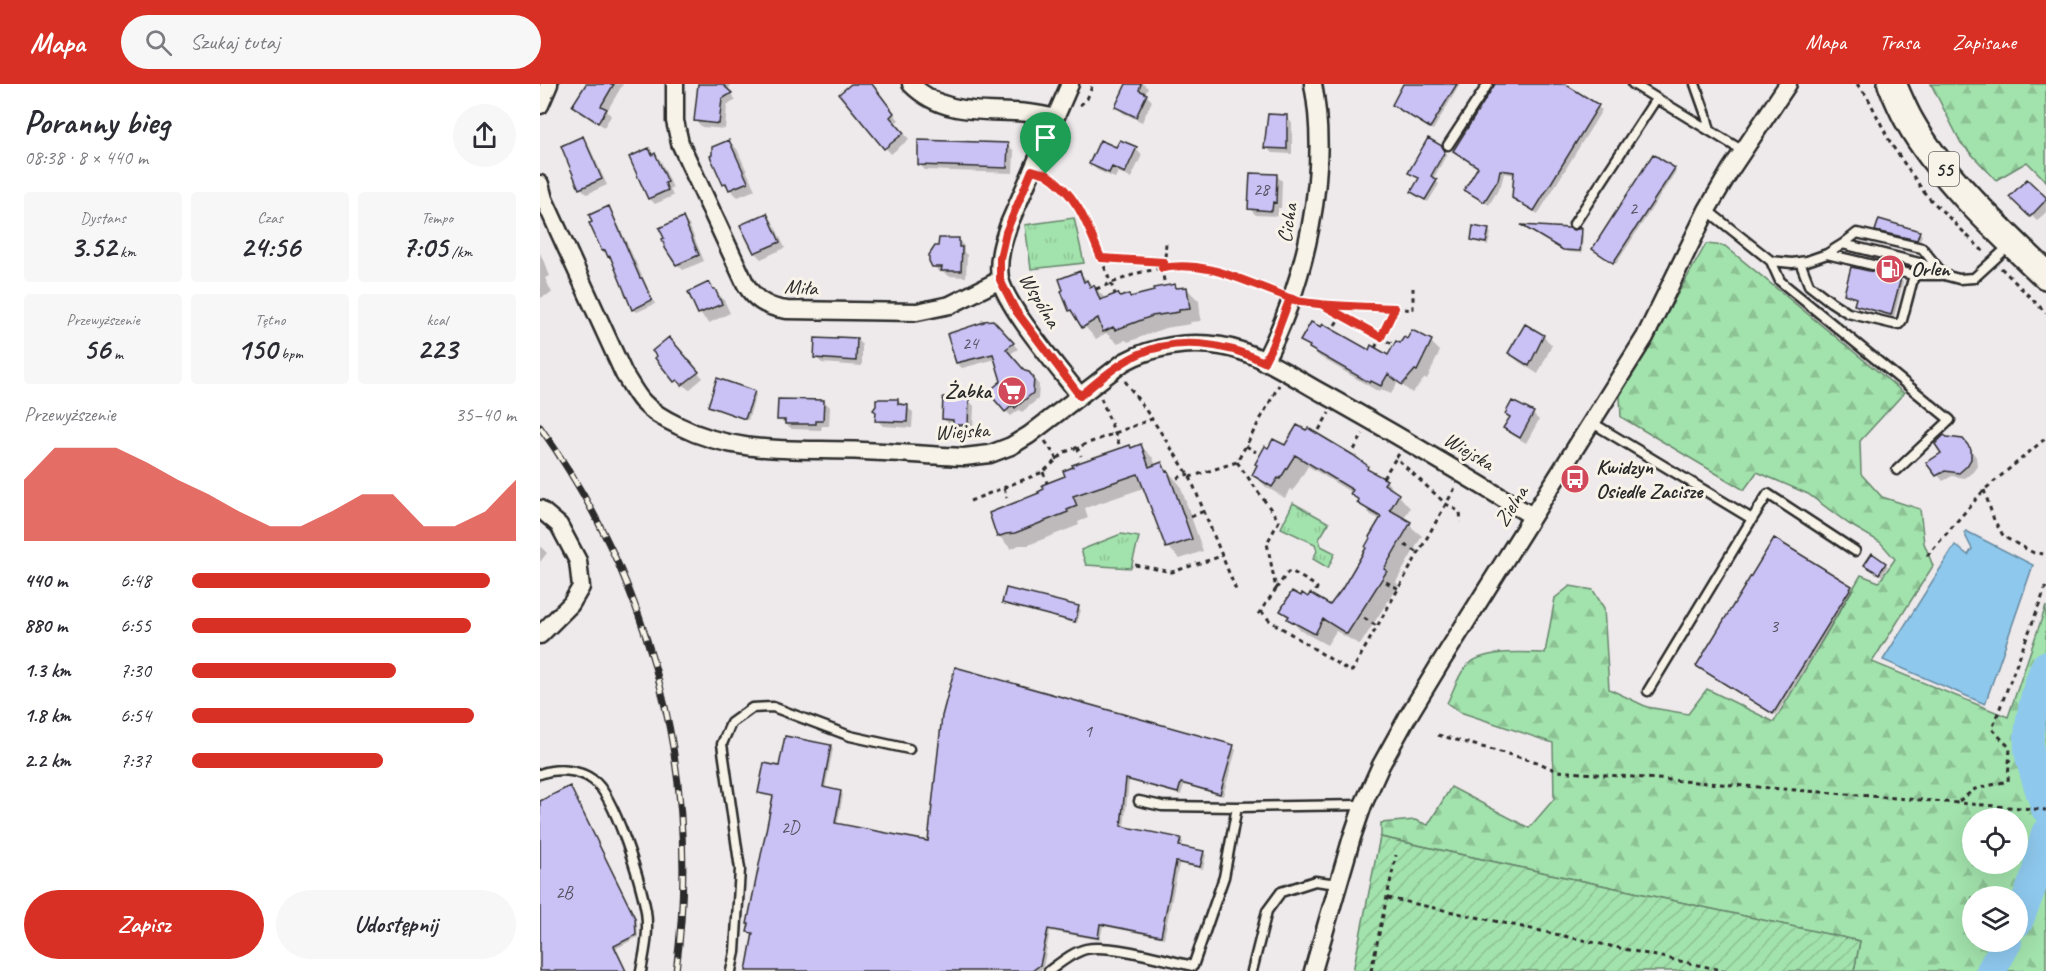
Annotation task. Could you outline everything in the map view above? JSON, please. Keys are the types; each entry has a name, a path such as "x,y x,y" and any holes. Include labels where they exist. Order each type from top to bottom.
{"main road":[{"name":"55","path":"1893,84 1910,123 1937,161 2046,275"}],"street":[{"path":"540,105 549,84"},
{"name":"Miła","path":"675,84 675,121 680,143 749,291 762,303 788,310 917,312 950,305 1000,280"},
{"path":"911,84 928,98 952,108 1038,113 1055,118"},
{"name":"Wspólna","path":"1070,84 1006,232 1000,258 1000,280 1016,311 1080,396"},
{"name":"Cicha","path":"1264,362 1276,338 1303,261 1312,221 1319,133 1313,84"},
{"name":"Zielna","path":"1313,971 1363,805 1407,717 1645,337 1707,210 1788,84"},
{"name":"Wiejska","path":"540,184 544,199 632,388 651,409 667,420 701,436 735,446 769,450 862,451 971,457 990,454 1011,446 1138,354 1170,346 1220,346 1252,356 1285,372 1408,440 1532,516"},
{"path":"540,509 559,525 578,561 581,587 571,604 540,635"}],"lane":[{"path":"1448,145 1488,84"},
{"path":"1633,84 1743,151"},
{"path":"1695,84 1710,131"},
{"path":"1574,224 1656,99"},
{"path":"1707,210 1770,261 1780,281 1950,420 1897,470"},
{"path":"1770,261 1800,262 1827,254 1857,233 1922,248 1944,275"},
{"path":"1843,244 1923,264 1944,275 1959,279 1974,278 2012,242"},
{"path":"1827,254 1914,275 1944,275"},
{"path":"1800,262 1809,285 1831,302 1848,313 1894,324 1899,324 1902,320 1914,275"},
{"path":"1591,422 1752,519"},
{"path":"1648,691 1768,494 1855,551"},
{"path":"731,971 735,952 740,869 722,744 731,723 752,708 773,707 850,736 909,748"},
{"path":"540,774 551,770 572,771 593,779 605,792 624,833 646,912 647,941 641,971"},
{"path":"1139,801 1162,806 1363,805"},
{"path":"1049,971 1063,960 1083,950 1101,948 1193,966 1224,877 1237,807"},
{"path":"1252,971 1267,911 1281,891 1315,881 1338,884"}],"path":[{"path":"1074,111 1087,99 1093,84"},
{"path":"1049,168 1045,176 1057,182 1076,202 1115,294"},
{"path":"1164,281 1162,268 1166,243"},
{"path":"1101,258 1164,262"},
{"path":"1096,289 1138,273 1179,265 1193,265 1215,270 1301,302 1321,304 1413,310 1413,288"},
{"path":"1321,304 1394,345"},
{"path":"1335,325 1347,306"},
{"path":"1375,348 1395,308"},
{"path":"1177,478 1237,462 1285,372"},
{"path":"1100,393 1119,444"},
{"path":"970,501 1043,472 1065,452 1152,418 1189,476 1236,590"},
{"path":"1043,437 1058,460"},
{"path":"1927,556 1984,490 2046,438"},
{"path":"1246,446 1256,452"},
{"path":"1077,447 1081,456"},
{"path":"1383,478 1401,450"},
{"path":"1396,458 1446,504 1460,512 1461,522"},
{"path":"1237,462 1279,521 1267,543 1276,589"},
{"path":"1043,472 1047,483"},
{"path":"1261,611 1269,620 1352,671 1459,482"},
{"path":"1004,488 1007,498"},
{"path":"1984,490 1994,520 2004,537 2034,553 2046,554"},
{"path":"1191,517 1204,511"},
{"path":"1405,545 1419,553"},
{"path":"1135,565 1172,572 1222,556"},
{"path":"1257,616 1288,572 1291,571 1316,586 1314,595"},
{"path":"1386,582 1399,589"},
{"path":"1958,802 1975,789 2008,781 2010,748 1992,729 2046,587"},
{"path":"1364,618 1378,627"},
{"path":"1438,735 1538,762 1557,771 2046,810"},
{"path":"1371,971 1396,855"},
{"path":"1388,898 1726,971"}],"green space":[{"path":"1931,84 2046,84 2046,181 2027,162 1996,180 1961,143"},
{"path":"1074,218 1084,263 1031,269 1025,225"},
{"path":"1706,244 1725,246 1904,393 1860,441 1861,474 1882,497 1920,509 1924,543 1933,566 1872,662 2008,717 2046,606 2046,971 1854,971 1860,941 1381,837 1381,823 1415,820 1428,825 1451,787 1529,828 1554,799 1553,743 1460,712 1447,703 1459,677 1471,662 1502,653 1545,653 1555,598 1570,586 1593,590 1604,608 1609,689 1647,707 1688,714 1707,689 1774,722 1861,575 1879,582 1895,559 1880,542 1849,524 1808,494 1757,472 1744,490 1621,417 1620,396"},
{"path":"1293,503 1329,523 1319,539 1321,546 1335,553 1328,568 1313,559 1317,551 1315,544 1281,528"},
{"path":"1121,534 1139,537 1131,568 1086,565 1081,550"},
{"path":"1380,837 1860,941 1854,971 1353,971"}],"water":[{"path":"1966,531 2033,565 1985,704 1883,660 1955,545 1968,555 1972,549 1964,533"}],"building":[{"path":"586,84 614,84 601,106 607,109 598,123 572,106"},
{"path":"698,84 722,84 732,93 722,99 719,124 694,121"},
{"path":"851,84 872,84 894,113 890,117 904,133 884,149 839,94"},
{"path":"1126,84 1141,84 1139,90 1147,94 1136,117 1115,107"},
{"path":"1403,84 1457,84 1430,128 1392,105"},
{"path":"1495,84 1565,84 1599,105 1534,211 1512,198 1514,172 1500,170 1498,180 1484,202 1464,190 1478,167 1453,151"},
{"path":"1268,114 1287,115 1287,149 1264,148"},
{"path":"583,136 602,179 579,189 561,146"},
{"path":"1428,138 1442,146 1445,151 1431,176 1437,180 1425,200 1411,192 1419,178 1408,173"},
{"path":"729,140 748,182 729,190 726,183 723,185 710,156 712,147"},
{"path":"918,140 1008,143 1007,168 918,165"},
{"path":"1100,140 1116,147 1120,140 1137,147 1125,173 1112,167 1109,173 1089,164"},
{"path":"649,148 652,155 655,153 668,182 665,183 668,190 648,199 629,157"},
{"path":"1653,154 1675,168 1613,263 1592,249"},
{"path":"1250,173 1277,174 1276,203 1273,202 1272,211 1248,209"},
{"path":"2027,179 2046,197 2046,200 2030,217 2009,197"},
{"path":"609,206 652,300 632,310 610,256 608,257 605,250 602,251 589,223 592,222 589,215"},
{"path":"767,213 780,242 754,253 740,225"},
{"path":"683,217 699,255 676,265 665,248 662,239 664,238 659,228"},
{"path":"1879,219 1920,231 1917,240 1875,231"},
{"path":"1521,225 1574,230 1582,228 1580,251 1563,250"},
{"path":"1473,226 1489,229 1486,243 1471,240"},
{"path":"939,238 959,238 959,247 962,247 961,271 941,271 942,267 932,267 929,255 935,246 938,246"},
{"path":"1851,267 1901,278 1891,315 1854,305 1856,298 1844,294"},
{"path":"1080,271 1084,282 1087,280 1090,287 1094,285 1100,300 1118,293 1120,297 1129,294 1130,297 1154,291 1153,288 1175,284 1176,288 1187,287 1190,309 1152,316 1115,330 1113,327 1103,332 1098,318 1082,328 1071,310 1069,311 1059,279"},
{"path":"709,282 722,304 698,314 688,292"},
{"path":"993,320 1014,343 1006,349 1034,378 1033,393 1015,408 1013,405 1005,412 988,392 1001,381 993,354 956,363 947,334 983,321"},
{"path":"1311,322 1321,327 1323,324 1369,350 1371,345 1388,355 1396,341 1400,343 1404,337 1407,339 1412,330 1432,340 1417,371 1415,370 1402,385 1388,374 1381,386 1371,381 1370,383 1300,341"},
{"path":"1525,324 1544,335 1529,366 1508,353"},
{"path":"669,337 699,372 682,385 677,380 674,382 652,351"},
{"path":"837,337 857,338 856,361 814,358 815,338 837,339"},
{"path":"717,378 755,391 745,419 708,406"},
{"path":"943,397 969,398 968,425 953,425 953,420 942,419"},
{"path":"778,399 824,400 823,421 816,421 816,424 785,424 785,420 777,420"},
{"path":"876,399 898,399 898,404 908,405 907,422 875,421 876,412 873,410 876,406"},
{"path":"1512,401 1534,412 1520,438 1503,428 1510,417 1505,414"},
{"path":"1297,425 1306,430 1308,428 1353,455 1368,466 1367,469 1387,480 1384,484 1399,494 1390,510 1411,522 1384,569 1387,571 1347,634 1323,619 1315,634 1287,619 1289,616 1280,611 1292,591 1308,597 1310,593 1330,605 1366,548 1369,537 1381,517 1357,503 1359,500 1350,494 1353,490 1295,455 1280,479 1278,478 1272,487 1252,475 1265,446 1268,448 1273,439 1285,445"},
{"path":"1944,435 1963,439 1971,449 1971,459 1959,473 1945,471 1936,476 1926,463 1941,453 1935,444"},
{"path":"1141,444 1149,467 1162,462 1166,472 1168,471 1192,539 1166,548 1138,474 1073,496 1077,506 1067,510 1068,512 1015,533 997,537 989,513 1039,493 1044,489 1042,485 1065,476 1063,471 1073,467 1072,465 1130,445 1131,448"},
{"path":"1774,538 1852,586 1773,714 1696,666"},
{"path":"1872,553 1886,563 1879,574 1864,565"},
{"path":"1006,588 1079,606 1075,622 1002,603"},
{"path":"955,667 1234,745 1220,794 1181,783 1178,793 1126,779 1121,826 1181,838 1179,846 1204,851 1200,867 1176,862 1161,936 1100,924 1098,938 1048,929 1040,965 1032,971 746,971 753,933 747,932 749,924 747,924 773,796 758,793 764,763 779,766 785,736 831,745 823,787 841,791 835,823 928,841 942,716"},
{"path":"570,786 635,918 636,935 614,946 626,971 540,971 540,801"}],"waterway":[{"path":"2046,666 2039,685 2029,735 2030,756 2046,809"},
{"path":"2028,896 2046,833"},
{"path":"1991,971 2001,952"}],"railway":[{"path":"540,427 579,488 613,552 640,618 660,686 674,756 682,827 682,898 676,971"}],"place":[{"name":"Orlen","path":"1890,269"},
{"name":"Żabka","path":"1012,391"},
{"name":"Kwidzyn Osiedle Zacisze","path":"1575,479"}],"route":[{"path":"1046,174 1032,170 1001,248 1000,280 1011,304 1080,396 1138,354 1170,346 1220,346 1264,362 1290,298 1301,302 1321,304 1381,337 1395,308 1301,302 1215,270 1193,265 1162,268 1164,262 1101,258 1076,202 1046,174"}]}
